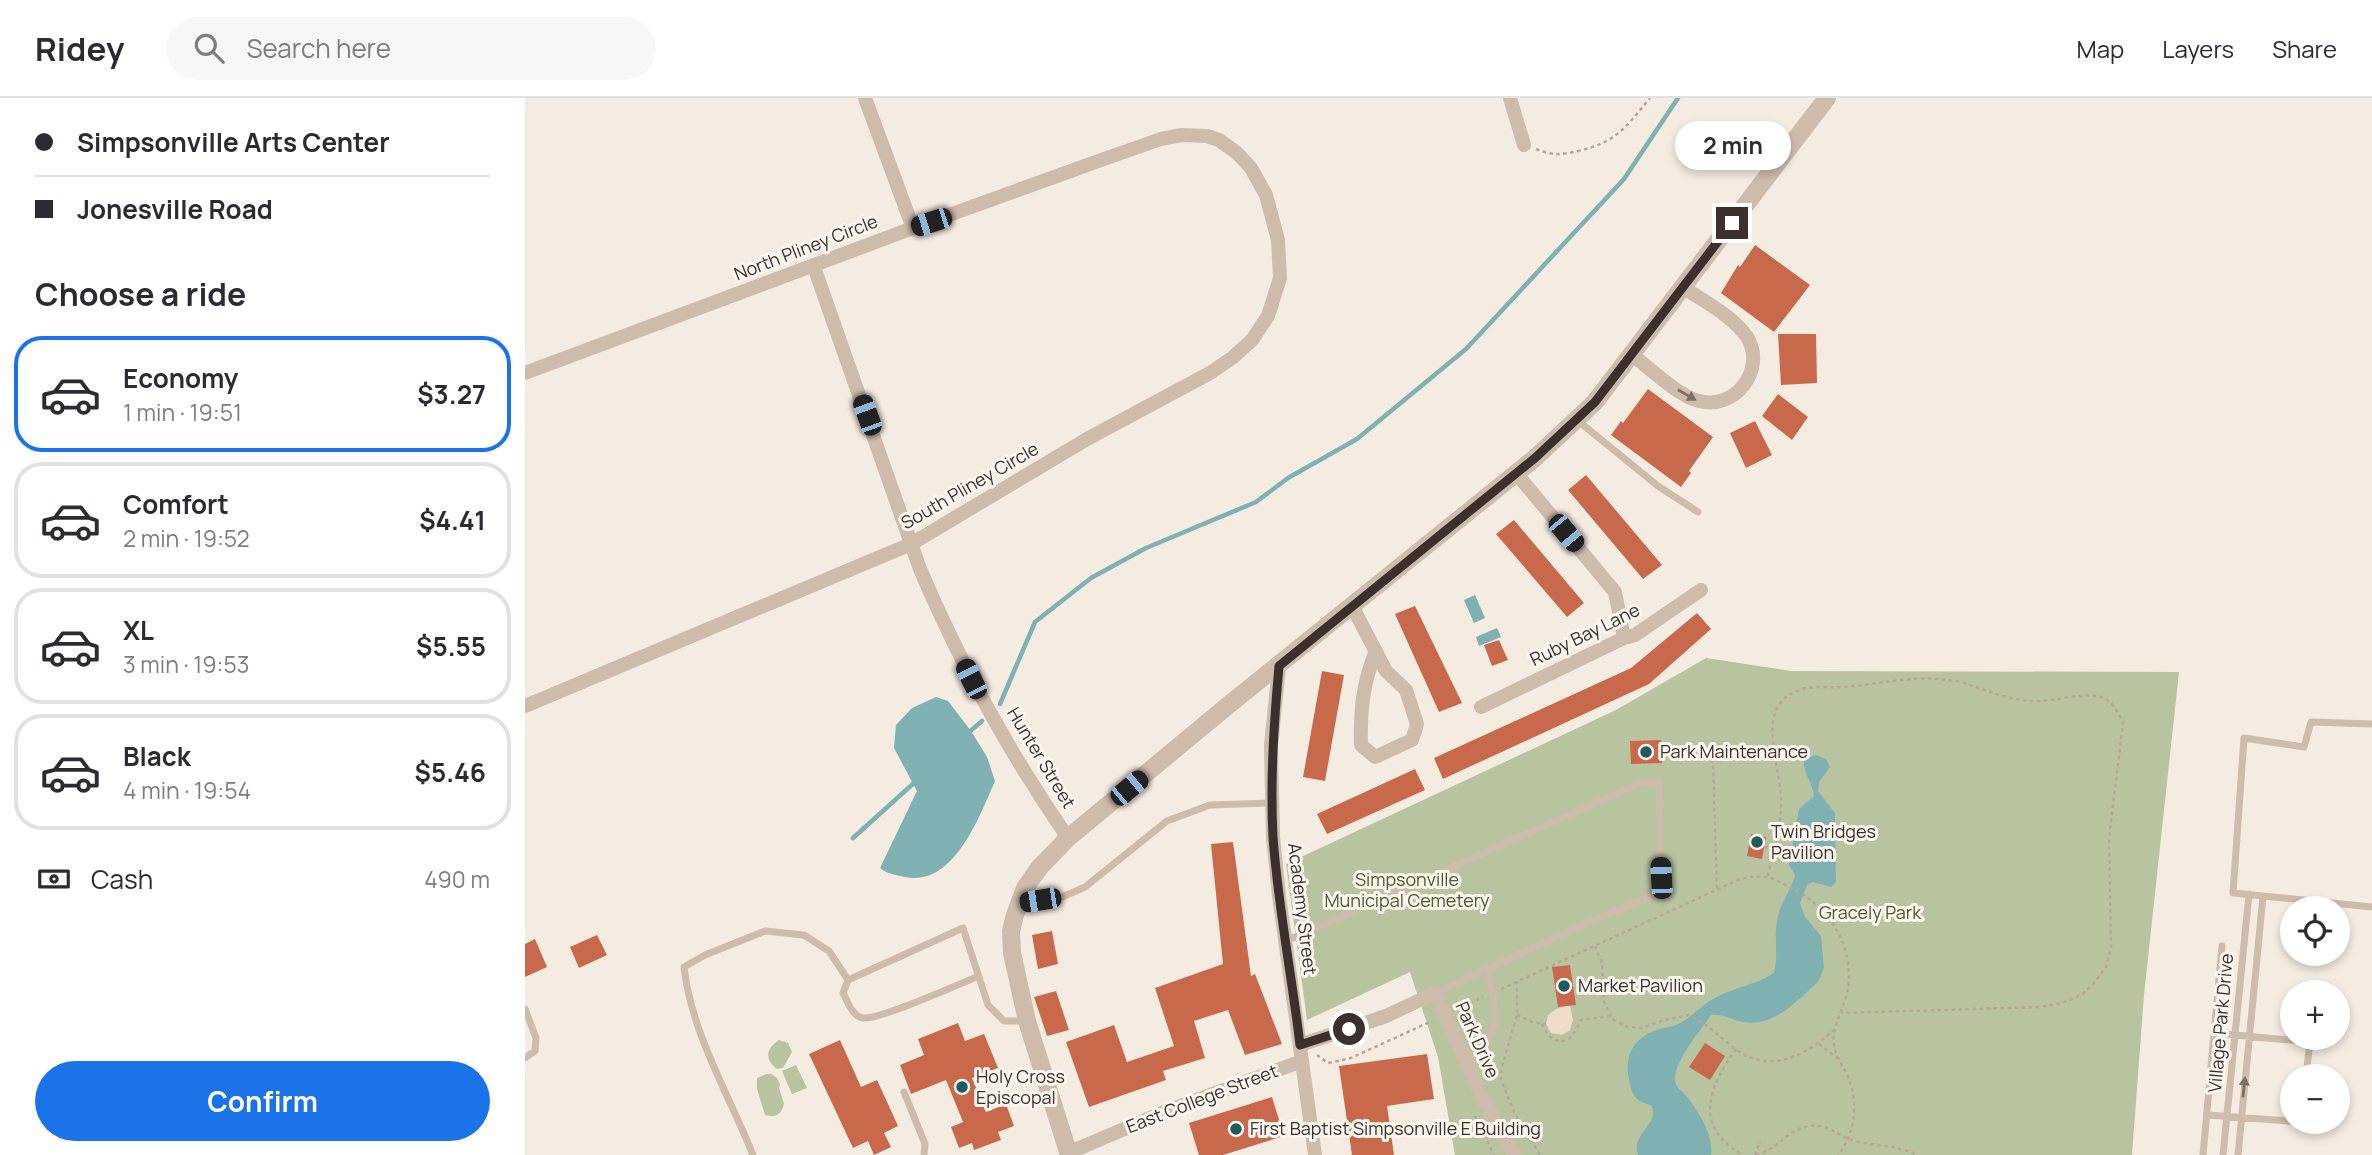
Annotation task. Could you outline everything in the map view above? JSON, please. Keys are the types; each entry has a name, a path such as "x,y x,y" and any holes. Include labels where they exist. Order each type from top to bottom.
{"street":[{"path":"865,98 913,228"},
{"path":"1510,98 1524,145"},
{"path":"1067,1154 1027,1021 1012,953 1011,931 1019,904 1039,868 1068,838 1230,703 1516,473 1595,402 1827,98"},
{"name":"North Pliney Circle","path":"525,373 913,228 1161,139 1192,134 1219,140 1237,153 1257,177 1271,209"},
{"name":"South Pliney Circle","path":"525,706 911,544 1087,439 1210,373 1252,340 1268,316 1280,278 1278,240 1271,209"},
{"name":"Hunter Street","path":"814,267 932,598 971,679 1068,838"},
{"path":"1632,355 1687,396 1699,401 1721,401 1730,398 1746,384 1752,373 1753,359 1749,339 1727,318 1683,287"},
{"path":"1516,473 1615,592 1624,638"},
{"name":"Ruby Bay Lane","path":"1481,707 1635,635 1701,590"},
{"path":"1352,606 1376,651 1386,671 1406,690 1417,724 1412,740 1375,757 1361,745 1360,715 1366,675 1376,651"},
{"name":"Academy Street","path":"1279,666 1272,746 1272,803 1278,884 1315,1155"},
{"name":"Park Drive","path":"1300,1045 1386,1016 1435,993 1468,1067 1514,1155"},
{"name":"East College Street","path":"1067,1154 1164,1112 1302,1061"}],"lane":[{"path":"1576,419 1658,486 1698,512"},
{"path":"2372,724 2311,722 2304,747 2244,738 2233,893 2372,907"},
{"path":"1285,940 1638,784 1659,781 1661,892 1435,993"},
{"path":"1019,904 1062,897 1085,887 1167,821 1210,805 1272,803"},
{"name":"Village Park Drive","path":"2223,1155 2249,894"},
{"name":"Village Park Drive","path":"2238,1155 2263,896"},
{"path":"979,976 890,1012 864,1018 854,1013 843,993 848,980 963,928 979,976 988,1005 1004,1021 1027,1021"},
{"path":"753,1155 699,1029 687,992 684,967 705,955 765,931 804,935 829,951 848,980"},
{"path":"2203,1155 2222,946"},
{"path":"1468,1067 1486,1046 1495,1025 1497,1011 1487,969"},
{"path":"525,1009 536,1038 535,1051 525,1058"},
{"path":"2214,1032 2310,1042 2307,1064"},
{"path":"904,1092 925,1144 924,1155"},
{"path":"2208,1115 2280,1121"}],"path":[{"path":"1524,145 1554,156 1602,146 1624,130 1650,98"},
{"path":"1768,876 1782,807 1772,727 1776,711 1789,695 1806,688 1845,687 1904,678 1930,678 1961,682 2003,697 2025,701 2043,702 2087,695 2104,698 2117,709 2123,723 2109,838 2111,947 2106,967 2094,983 2083,994 2062,1003 2040,1007 1842,1013"},
{"path":"1663,759 1709,757 1713,762 1717,890"},
{"path":"1764,847 1773,849"},
{"path":"1317,1055 1328,1063 1351,1058 1717,890 1756,875 1768,876 1820,906 1835,925 1844,946 1848,965 1848,988 1834,1045 1848,1076 1855,1108 1852,1127 1838,1155"},
{"path":"1595,946 1602,963 1604,1001 1612,1019 1628,1027 1641,1028 1689,1015 1708,1025 1736,1049 1761,1061 1791,1058 1819,1044 1837,1027"},
{"path":"1517,981 1517,1015 1501,1070 1501,1080 1514,1112 1540,1155"},
{"path":"1517,1015 1544,1024 1546,1033 1559,1040 1570,1038 1581,1020 1611,1016"},
{"path":"1567,1034 1570,1038"},
{"path":"1819,1044 1840,1060"},
{"path":"1736,1049 1713,1085 1710,1112 1713,1126 1723,1142 1743,1155"},
{"path":"1756,1155 1774,1148 1789,1135 1809,1126 1833,1129 1847,1138 1895,1146 1917,1155"},
{"path":"1756,1155 1760,1141"}],"green space":[{"name":"Gracely Park","path":"1706,658 1791,671 2179,672 2144,995 2132,1155 1455,1155 1438,1057 1410,972 1307,1020 1286,864 1616,710"},
{"path":"779,1040 788,1043 792,1052 783,1068 777,1069 768,1054 771,1046"},
{"path":"796,1065 807,1088 792,1094 782,1071"},
{"path":"766,1074 777,1078 780,1084 784,1104 775,1116 765,1115 757,1089 757,1078"}],"shaded area":[{"path":"1570,1005 1573,1020 1570,1030 1562,1035 1551,1033 1546,1024 1548,1015 1556,1009"}],"water":[{"path":"1475,595 1485,618 1474,623 1464,600"},
{"path":"1497,628 1501,637 1479,646 1476,637"},
{"path":"936,697 948,701 971,731 987,757 995,781 972,830 951,861 922,877 905,877 880,868 917,791 894,748 896,725 912,708"},
{"path":"1816,755 1826,759 1830,767 1819,782 1818,791 1835,813 1836,882 1831,887 1813,882 1807,885 1800,903 1805,917 1821,936 1824,968 1818,982 1784,1011 1765,1021 1743,1022 1711,1015 1684,1053 1675,1081 1705,1126 1711,1155 1638,1155 1638,1141 1652,1118 1653,1111 1651,1105 1639,1101 1631,1088 1628,1065 1636,1043 1650,1033 1689,1018 1722,994 1774,973 1778,916 1795,875 1789,865 1799,809 1814,796 1804,759"}],"building":[{"path":"1755,245 1810,285 1774,332 1721,293 1738,265 1740,267"},
{"path":"1778,334 1816,334 1817,383 1781,385"},
{"path":"1648,389 1713,437 1681,487 1611,435"},
{"path":"1778,394 1808,417 1792,440 1762,416"},
{"path":"1755,421 1772,455 1746,468 1730,433"},
{"path":"1586,475 1662,565 1643,579 1568,490"},
{"path":"1514,520 1584,603 1567,617 1496,534"},
{"path":"1415,606 1462,703 1439,712 1395,614"},
{"path":"1697,613 1711,629 1649,684 1443,779 1434,758 1631,668"},
{"path":"1499,640 1508,660 1492,666 1484,645"},
{"path":"1322,671 1344,675 1325,781 1303,777"},
{"name":"Park Maintenance","path":"1661,740 1662,763 1631,764 1630,741"},
{"path":"1415,769 1425,790 1327,834 1317,814"},
{"name":"Twin Bridges Pavilion","path":"1751,834 1766,837 1762,859 1747,856"},
{"path":"1233,842 1251,976 1255,974 1282,1044 1245,1055 1228,1010 1194,1021 1205,1058 1163,1071 1166,1080 1089,1107 1066,1042 1114,1025 1127,1062 1174,1046 1155,988 1223,964 1211,844"},
{"path":"1052,931 1058,964 1038,969 1032,935"},
{"path":"597,935 607,955 579,968 570,947"},
{"path":"535,939 547,967 525,977 525,944"},
{"name":"Market Pavilion","path":"1570,965 1576,1005 1558,1007 1552,967"},
{"path":"1056,991 1069,1030 1047,1036 1034,997"},
{"name":"Holy Cross Episcopal","path":"958,1023 965,1041 984,1034 998,1068 972,1078 986,1112 1006,1104 1014,1126 998,1132 1001,1140 974,1150 972,1143 959,1148 951,1127 963,1122 946,1080 911,1094 900,1065 924,1055 918,1039"},
{"path":"840,1040 861,1087 877,1080 898,1126 884,1133 891,1147 874,1155 868,1141 853,1148 809,1054"},
{"path":"1705,1043 1725,1056 1710,1080 1689,1067"},
{"path":"1427,1054 1434,1099 1387,1106 1394,1155 1352,1155 1339,1066"},
{"name":"First Baptist Simpsonville E Building","path":"1272,1097 1284,1136 1223,1155 1199,1155 1189,1123"}],"waterway":[{"path":"1000,704 1035,622 1091,578 1146,548 1256,502 1288,478 1357,439 1466,349 1624,179 1678,98"},
{"path":"968,733 982,721"},
{"path":"853,838 915,782"}],"place":[{"name":"Park Maintenance","path":"1646,752"},
{"name":"Twin Bridges Pavilion","path":"1757,842"},
{"name":"Market Pavilion","path":"1564,986"},
{"name":"Holy Cross Episcopal","path":"962,1087"},
{"name":"First Baptist Simpsonville E Building","path":"1236,1129"}],"route":[{"path":"1349,1029 1300,1045 1273,837 1272,746 1279,666 1535,458 1595,402 1732,223"}],"park label":[{"name":"Simpsonville Municipal Cemetery","path":"1407,890"}]}
